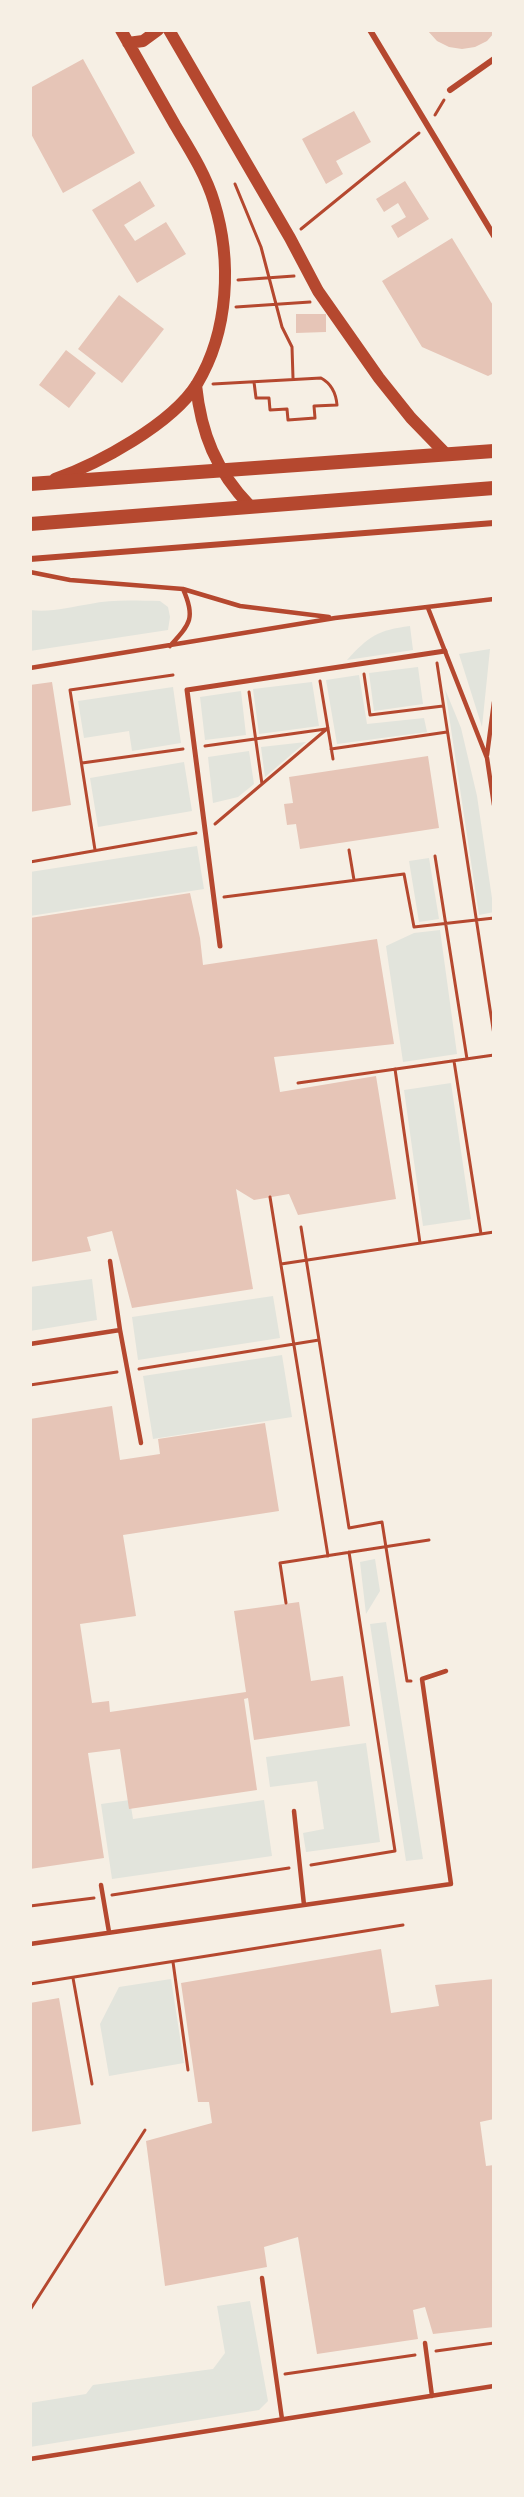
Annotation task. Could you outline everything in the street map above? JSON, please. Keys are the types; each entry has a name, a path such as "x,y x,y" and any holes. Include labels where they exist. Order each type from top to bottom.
{"main road":[{"path":"44,482 77,471 116,452 159,421 196,385 210,356 222,308 224,281 222,232 214,201 202,172 121,30"},
{"path":"128,43 143,41 158,30"},
{"path":"169,30 290,238 309,276 379,378 411,418 445,453"},
{"path":"196,385 203,429 220,470 249,507"},
{"path":"30,484 494,451"},
{"path":"30,524 494,488"}],"street":[{"path":"370,30 494,236"},
{"path":"450,90 494,60"},
{"path":"30,559 494,523"},
{"path":"220,946 187,690 445,651"}],"lane":[{"path":"30,572 70,580 183,589 240,606 335,618"},
{"path":"170,646 189,625 190,606 183,589"},
{"path":"30,668 335,618 494,599"},
{"path":"428,608 487,758 494,805"},
{"path":"487,758 494,702"},
{"path":"110,1261 141,1443"},
{"path":"30,1344 120,1330"},
{"path":"30,1944 452,1884 422,1679 446,1671"},
{"path":"294,1811 304,1905"},
{"path":"101,1885 110,1932"},
{"path":"262,2278 282,2419"},
{"path":"425,2343 432,2396"},
{"path":"30,2458 494,2386"}],"path":[{"path":"290,238 429,126 450,90"},
{"path":"235,184 261,247 282,327 292,347 293,378"},
{"path":"224,281 309,276"},
{"path":"222,308 326,301"},
{"path":"196,385 321,378 327,381 336,397 337,405 314,406 315,418 288,420 287,410 270,410 269,398 256,398 254,382"},
{"path":"435,653 494,1035"},
{"path":"362,664 370,715 443,706"},
{"path":"319,670 333,759"},
{"path":"95,850 70,690 172,675"},
{"path":"248,681 262,784"},
{"path":"30,862 205,832 328,728"},
{"path":"331,749 447,732"},
{"path":"349,850 354,881"},
{"path":"435,856 467,1059"},
{"path":"214,898 404,874 414,927 494,918"},
{"path":"298,1083 494,1055"},
{"path":"454,1061 481,1234"},
{"path":"395,1069 420,1243"},
{"path":"270,1197 328,1556"},
{"path":"301,1227 349,1528 382,1522 407,1681 422,1679"},
{"path":"281,1264 494,1232"},
{"path":"30,1385 319,1340"},
{"path":"286,1603 280,1563 429,1540"},
{"path":"30,1906 394,1851 349,1552"},
{"path":"30,1984 403,1925"},
{"path":"172,1962 188,2070"},
{"path":"73,1977 93,2085"},
{"path":"30,2310 145,2130"},
{"path":"276,2375 494,2343"}],"shaded area":[{"path":"107,601 160,601 168,607 170,617 168,630 30,651 30,610 52,610"},
{"path":"410,626 413,650 347,660 368,640 382,632"},
{"path":"490,649 482,727 459,654"},
{"path":"418,667 423,704 374,711 369,673"},
{"path":"359,675 367,724 424,718 427,732 337,744 326,680"},
{"path":"312,682 319,726 259,734 253,689"},
{"path":"173,687 181,743 132,751 129,731 84,738 78,701"},
{"path":"445,689 461,728 477,796 494,912 479,915"},
{"path":"241,691 246,735 205,740 200,697"},
{"path":"306,742 265,777 261,747"},
{"path":"249,751 254,784 238,797 213,803 208,757"},
{"path":"184,762 192,811 98,827 90,778"},
{"path":"197,846 204,889 30,916 30,872"},
{"path":"429,858 439,919 419,922 409,861"},
{"path":"440,930 457,1054 403,1062 386,946 414,933"},
{"path":"451,1083 471,1219 423,1226 404,1090"},
{"path":"92,1279 97,1320 30,1331 30,1287"},
{"path":"273,1296 280,1338 138,1360 132,1317"},
{"path":"282,1355 292,1417 153,1439 143,1376"},
{"path":"375,1559 380,1591 366,1614 360,1562"},
{"path":"386,1622 423,1859 406,1861 370,1624"},
{"path":"366,1743 380,1842 306,1852 303,1833 324,1829 317,1781 270,1787 266,1757"},
{"path":"130,1800 133,1819 264,1800 272,1856 112,1879 101,1804"},
{"path":"171,1979 184,2063 109,2076 100,2024 119,1987"},
{"path":"250,2301 268,2401 259,2410 30,2447 30,2403 86,2394 93,2385 213,2369 225,2353 217,2306"}],"building":[{"path":"427,30 494,30 494,33 487,41 475,47 462,49 449,47 437,41"},
{"path":"83,59 135,153 63,193 30,132 30,88"},
{"path":"354,111 371,142 336,161 343,174 326,184 302,139"},
{"path":"140,181 155,206 124,225 135,241 166,222 186,254 137,283 92,210"},
{"path":"405,181 429,219 398,238 391,226 406,217 398,203 384,212 376,199"},
{"path":"452,238 494,307 494,373 488,376 422,347 382,281"},
{"path":"119,295 164,329 122,383 78,349"},
{"path":"296,314 326,314 326,332 296,333"},
{"path":"66,350 96,373 69,408 39,385"},
{"path":"52,682 71,805 30,812 30,685"},
{"path":"428,756 439,828 300,849 296,824 287,825 284,804 293,803 289,777"},
{"path":"190,893 200,938 203,965 377,939 394,1044 274,1057 280,1092 376,1076 396,1199 298,1215 289,1194 254,1200 236,1189 253,1289 132,1308 112,1231 87,1237 91,1251 30,1262 30,918"},
{"path":"112,1406 120,1460 160,1454 158,1439 265,1423 279,1511 123,1535 136,1616 80,1624 92,1703 109,1701 110,1712 246,1692 234,1611 299,1602 311,1681 343,1676 350,1726 254,1740 248,1698 244,1699 257,1790 129,1809 120,1749 88,1753 104,1858 30,1869 30,1419"},
{"path":"381,1949 391,2013 439,2006 435,1985 494,1979 494,2119 480,2122 486,2166 494,2165 494,2327 433,2334 425,2307 413,2310 418,2339 317,2354 298,2237 264,2247 267,2267 165,2286 146,2141 212,2123 209,2102 198,2102 181,1983"},
{"path":"59,1998 81,2124 30,2132 30,2003"}]}
